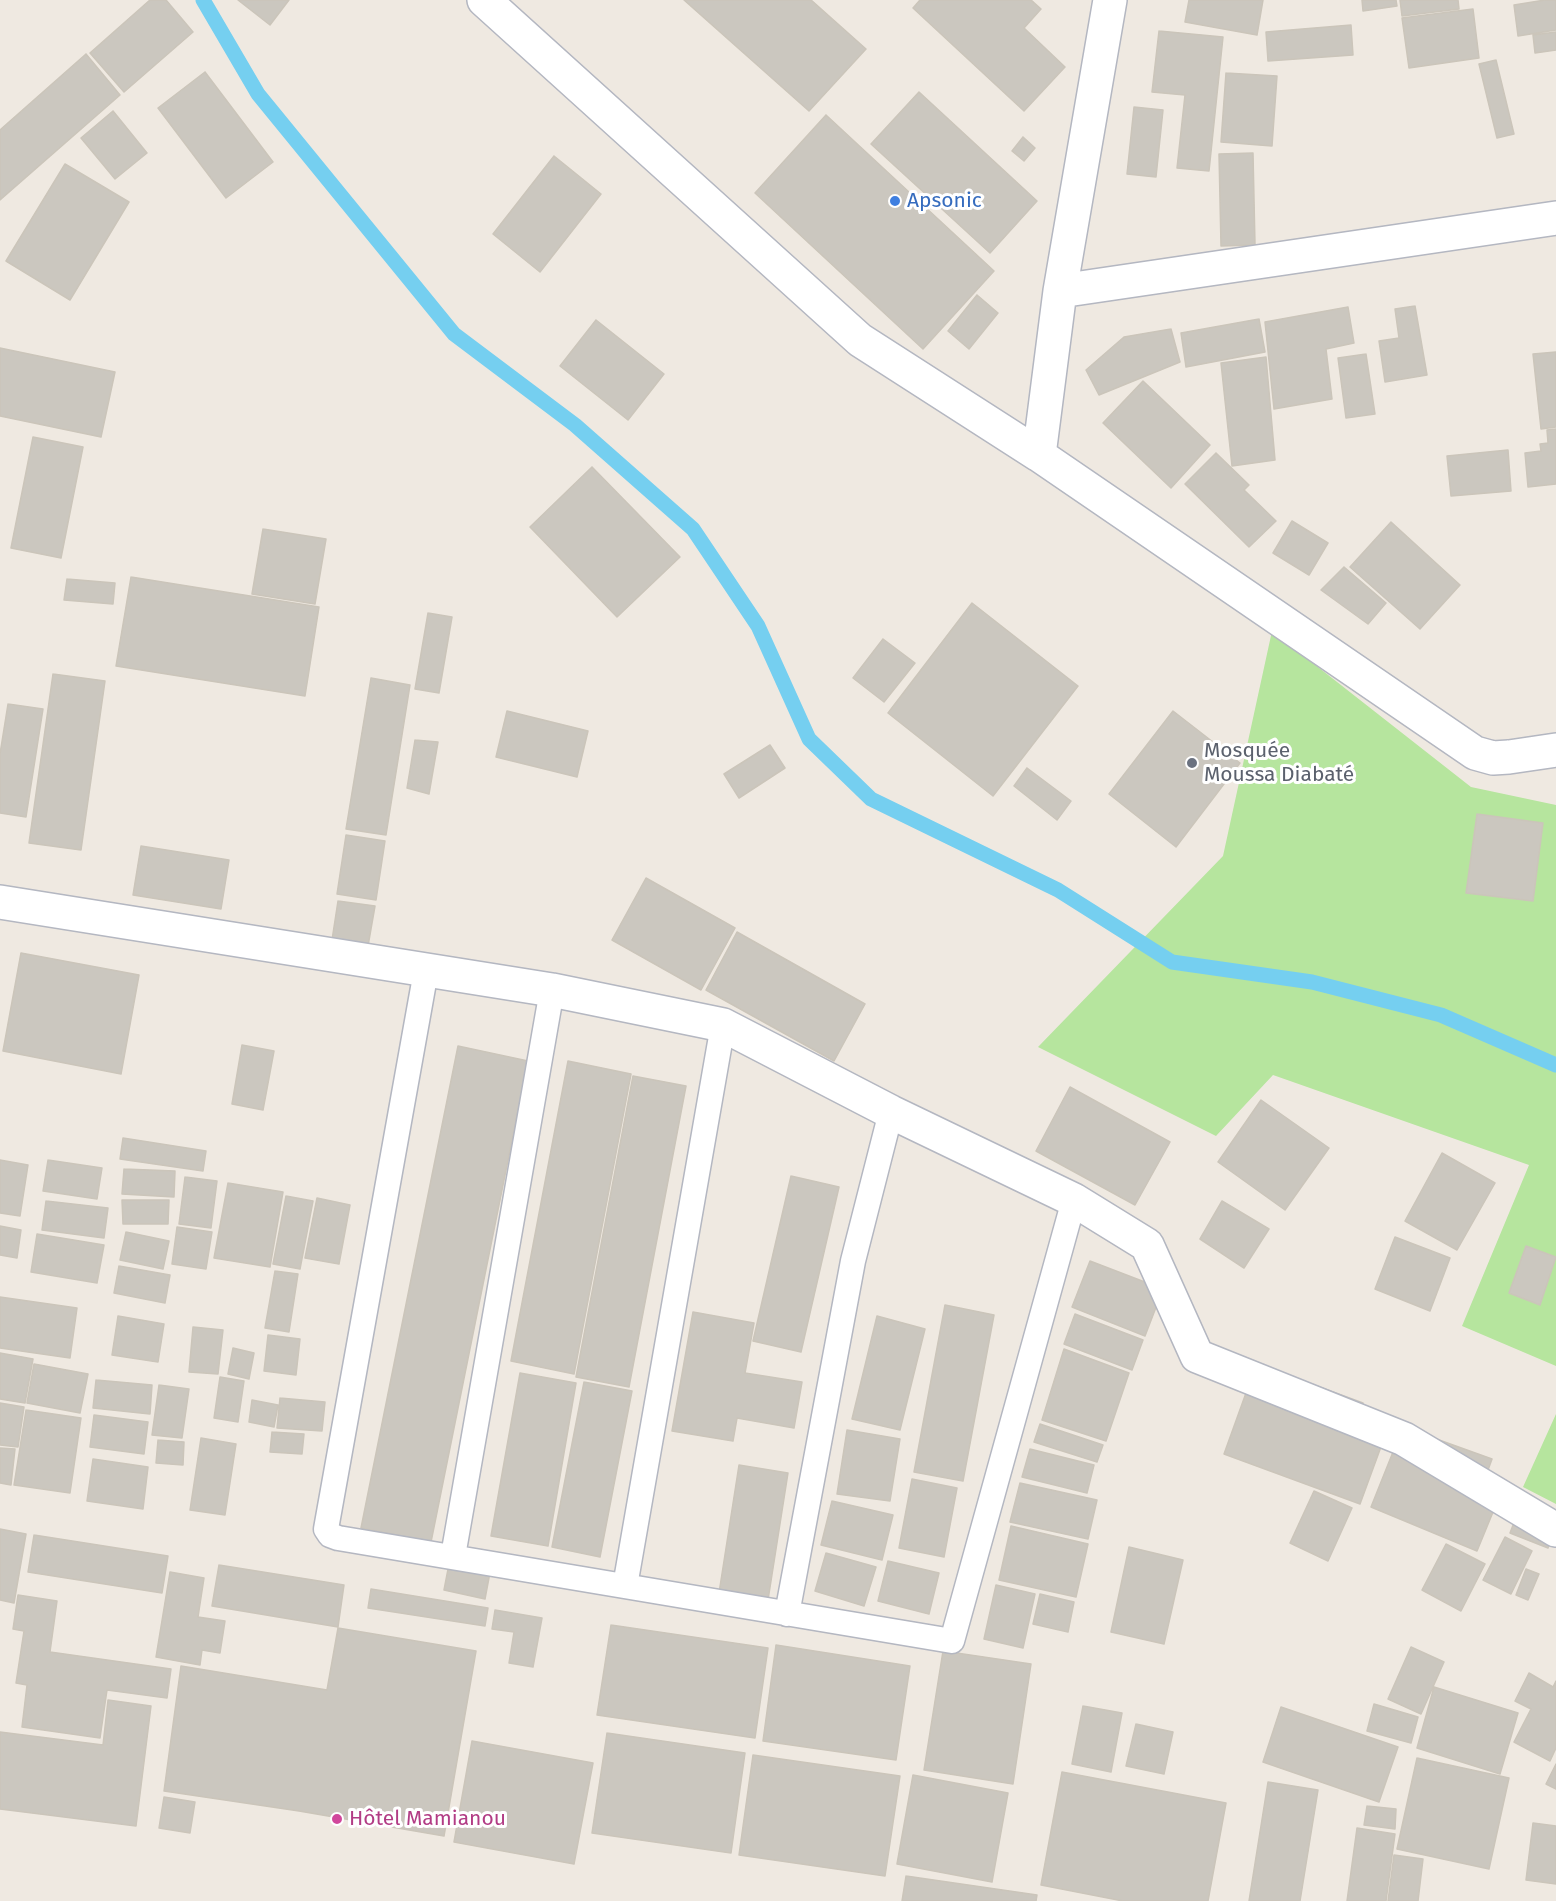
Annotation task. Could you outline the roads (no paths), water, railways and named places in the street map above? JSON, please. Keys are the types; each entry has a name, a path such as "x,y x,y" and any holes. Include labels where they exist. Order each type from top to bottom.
{"street":[{"path":"484,0 860,340 1039,454 1475,753 1493,758 1556,750"},
{"path":"1039,454 1060,291 1110,0"},
{"path":"1060,291 1556,218"},
{"path":"0,902 552,990 723,1025 891,1112 1074,1200 1147,1245 1197,1356 1404,1439 1556,1530"}],"lane":[{"path":"426,970 326,1529 330,1535 338,1538 952,1641 1074,1200"},
{"path":"453,1556 552,990"},
{"path":"625,1586 723,1025"},
{"path":"787,1614 853,1261 891,1112"}],"waterway":[{"path":"203,0 258,94 454,334 575,425 693,529 758,626 809,739 871,799 1058,890 1172,962 1312,982 1441,1015 1556,1065"}],"place":[{"name":"Apsonic","path":"895,201"},
{"name":"Mosquée Moussa Diabaté","path":"1192,763"},
{"name":"Hôtel Mamianou","path":"337,1819"}]}
